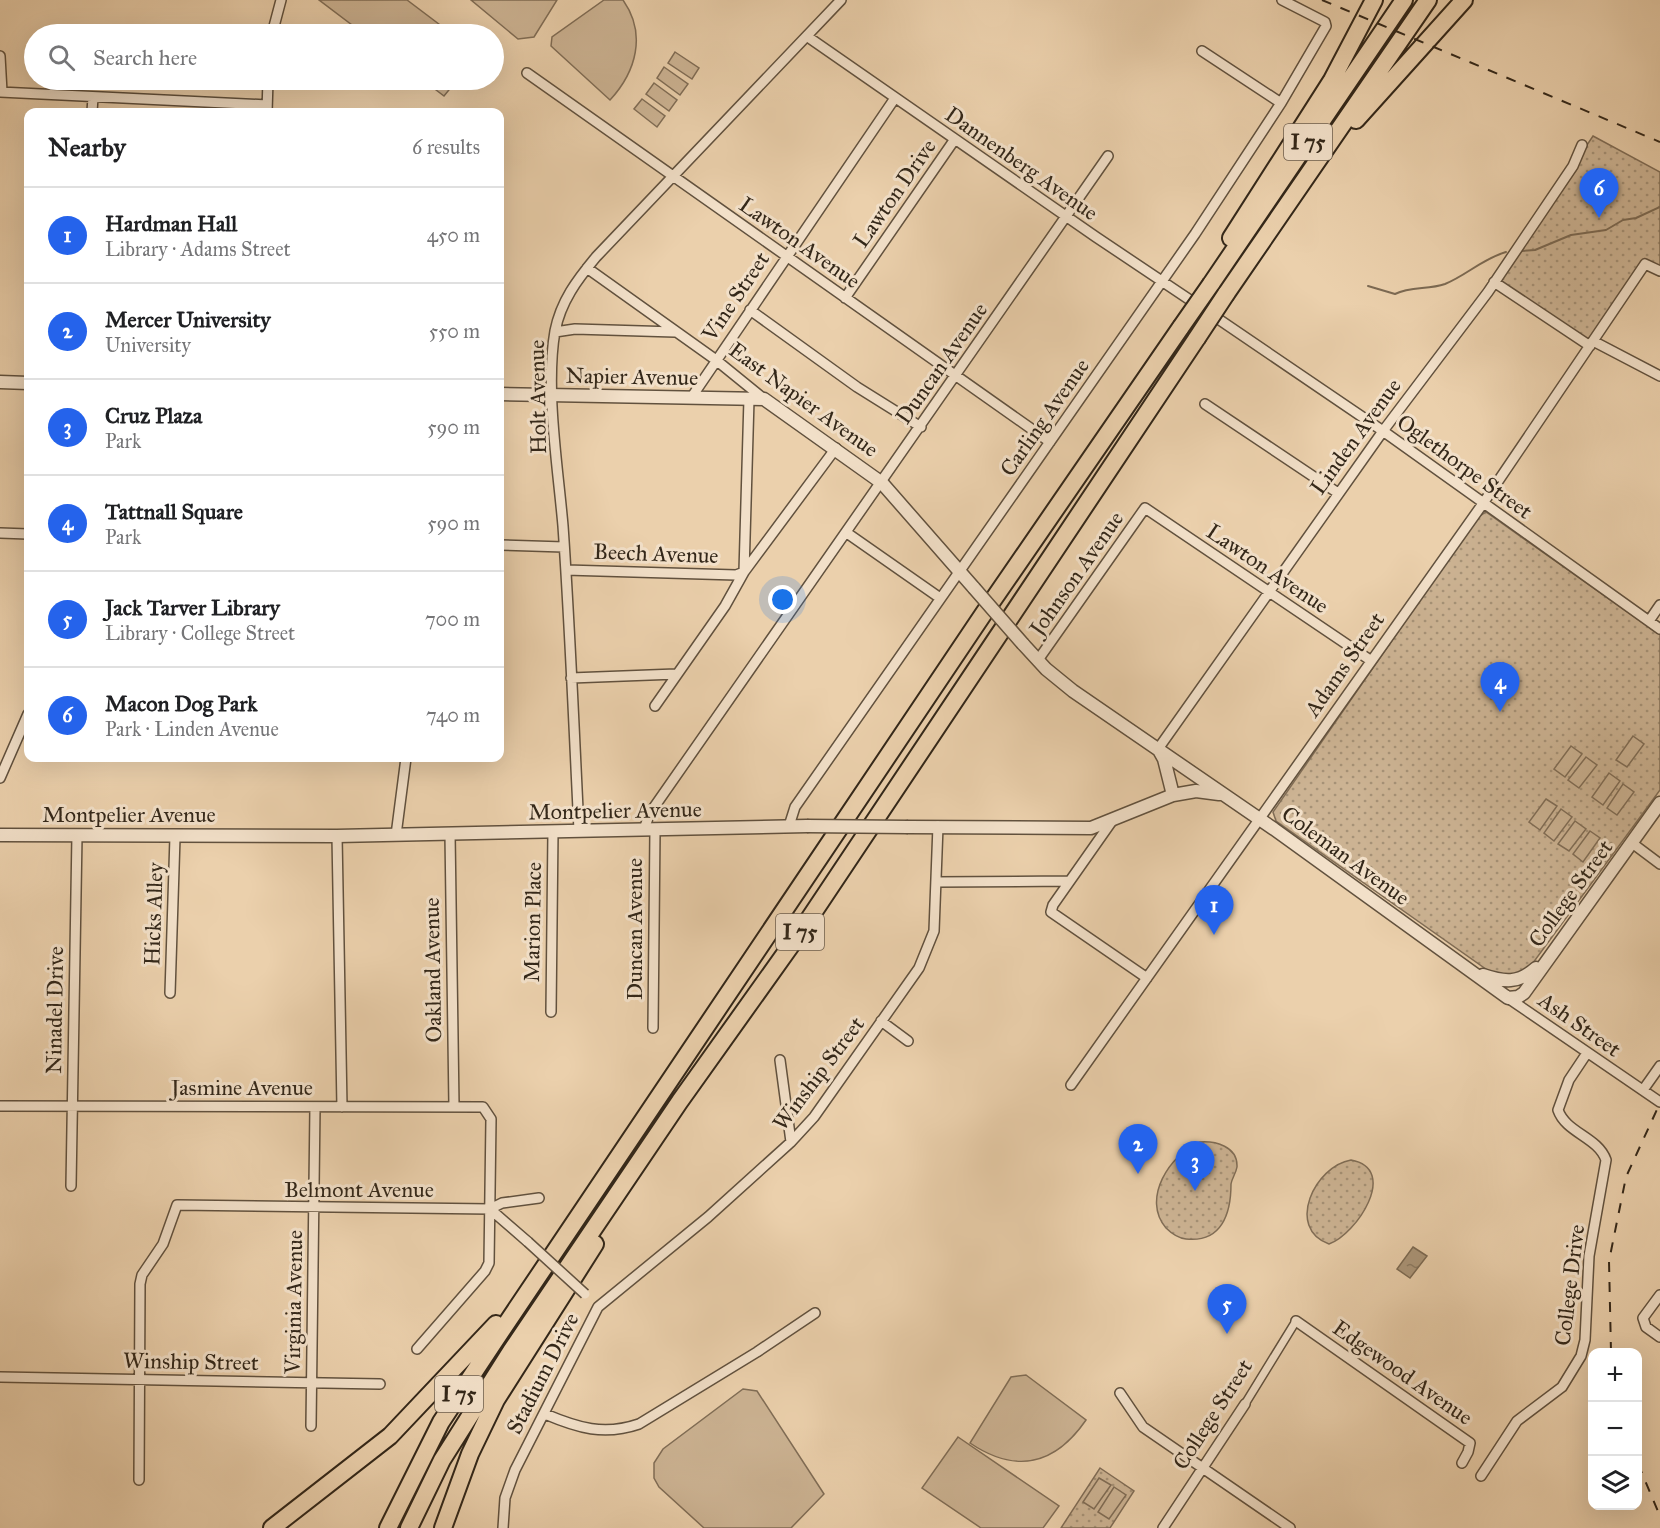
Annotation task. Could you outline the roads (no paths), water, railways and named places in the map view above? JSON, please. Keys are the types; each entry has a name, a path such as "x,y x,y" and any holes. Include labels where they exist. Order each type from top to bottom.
{"highway":[{"path":"1224,266 1231,235 1332,80 1374,0"},
{"name":"I 75","path":"388,1528 441,1422 970,633 1224,266 1404,0"},
{"name":"I 75","path":"409,1528 442,1460 468,1415 619,1192 799,934 1226,294 1428,0"},
{"path":"1322,155 1464,0"},
{"path":"443,1528 470,1455 496,1400 584,1265 619,1192"},
{"path":"272,1528 390,1436 435,1390 543,1269"}],"street":[{"path":"275,24 281,0"},
{"name":"Holt Avenue","path":"579,830 566,570 553,395 555,332 566,298 586,268 841,0"},
{"name":"Carling Avenue","path":"789,826 795,807 1162,282 1281,103 1326,26 1325,22 1282,0"},
{"name":"Dannenberg Avenue","path":"808,36 1162,282 1216,317"},
{"path":"1202,51 1281,103"},
{"path":"0,56 1,92 252,108"},
{"name":"Lawton Avenue","path":"527,73 1050,442"},
{"path":"267,108 268,90"},
{"path":"92,108 93,97"},
{"name":"Vine Street","path":"691,398 895,98"},
{"name":"Lawton Drive","path":"845,298 955,139"},
{"name":"Linden Avenue","path":"1158,749 1383,431 1494,282 1573,166 1582,145"},
{"name":"Duncan Avenue","path":"653,1028 650,813 1108,156"},
{"name":"Adams Street","path":"1071,1085 1484,502 1645,264 1660,271"},
{"name":"East Napier Avenue","path":"586,268 716,360 764,399 836,448 882,483 961,570 974,588"},
{"path":"1494,282 1591,343 1660,376"},
{"path":"750,310 857,387 921,427"},
{"name":"Oglethorpe Street","path":"1216,317 1383,431 1660,629"},
{"path":"555,332 574,330 675,332"},
{"path":"0,382 24,382"},
{"name":"Napier Avenue","path":"504,394 764,399"},
{"path":"744,572 749,399"},
{"path":"1205,404 1338,494"},
{"path":"655,706 725,606 744,572 836,448"},
{"name":"Lawton Avenue","path":"1145,508 1370,660"},
{"name":"Johnson Avenue","path":"1038,660 1145,508"},
{"path":"0,533 24,534"},
{"path":"847,533 940,598"},
{"name":"Beech Avenue","path":"504,545 564,547"},
{"name":"Beech Avenue","path":"566,570 736,575 744,572"},
{"name":"Coleman Avenue","path":"974,588 1038,660 1073,691 1260,818 1509,998"},
{"path":"1649,621 1660,605"},
{"path":"571,678 676,674"},
{"path":"0,778 4,763 24,722"},
{"path":"1158,749 1164,759 1173,795"},
{"path":"396,835 405,762"},
{"name":"Montpelier Avenue","path":"0,836 337,836 789,826 1091,828 1173,795 1196,791 1223,794"},
{"name":"College Street","path":"1509,998 1516,998 1524,993 1660,803"},
{"path":"1112,820 1053,905 1051,912 1147,978"},
{"name":"Winship Street","path":"598,1307 708,1217 791,1142 814,1117 919,968 934,931 938,826"},
{"name":"Marion Place","path":"551,1012 553,831"},
{"name":"Oakland Avenue","path":"450,834 454,1106"},
{"name":"Ninadel Drive","path":"71,1186 77,836"},
{"path":"337,836 342,1107"},
{"name":"Hicks Alley","path":"170,993 175,837"},
{"path":"1632,843 1660,864"},
{"path":"936,882 1069,881"},
{"path":"1473,972 1508,981 1520,980 1552,953"},
{"name":"Ash Street","path":"1509,998 1660,1102"},
{"path":"881,1021 908,1041"},
{"name":"College Drive","path":"1481,1476 1517,1421 1562,1387 1573,1373 1583,1348 1589,1256 1606,1160 1600,1147 1568,1124 1558,1110 1569,1080 1587,1053"},
{"path":"780,1060 791,1142"},
{"path":"1643,1090 1660,1066"},
{"name":"Jasmine Avenue","path":"0,1106 483,1107 491,1119 490,1209"},
{"name":"Virginia Avenue","path":"311,1426 315,1107"},
{"name":"Belmont Avenue","path":"139,1379 140,1284 142,1275 163,1244 177,1205 490,1209 502,1203 539,1198"},
{"path":"417,1349 488,1266 490,1209"},
{"name":"Stadium Drive","path":"490,1209 598,1307 509,1484 503,1528"},
{"path":"1660,1295 1643,1318 1646,1327 1660,1337"},
{"path":"545,1414 574,1426 597,1431 624,1429 639,1424 757,1352 815,1313"},
{"name":"College Street","path":"1163,1528 1245,1404 1296,1321"},
{"name":"Edgewood Avenue","path":"1296,1321 1470,1443 1462,1463"},
{"name":"Winship Street","path":"0,1377 380,1384"},
{"path":"139,1379 139,1480"},
{"path":"1120,1393 1143,1427 1290,1528"}],"water":[{"path":"1413,1247 1427,1256 1410,1278 1397,1269"}],"waterway":[{"path":"1521,251 1535,250 1571,235 1606,230 1623,220 1636,218 1660,207"},
{"path":"1368,286 1395,294 1439,286 1506,252"}],"railway":[{"path":"1322,0 1660,142"},
{"path":"1611,1348 1609,1261 1626,1177 1660,1103"},
{"path":"1642,1473 1660,1516"}],"place":[{"name":"Macon Dog Park","path":"1599,218"},
{"name":"Tattnall Square","path":"1500,712"},
{"name":"Hardman Hall","path":"1214,935"},
{"name":"Mercer University","path":"1138,1174"},
{"name":"Cruz Plaza","path":"1195,1191"},
{"name":"Jack Tarver Library","path":"1227,1334"}]}
